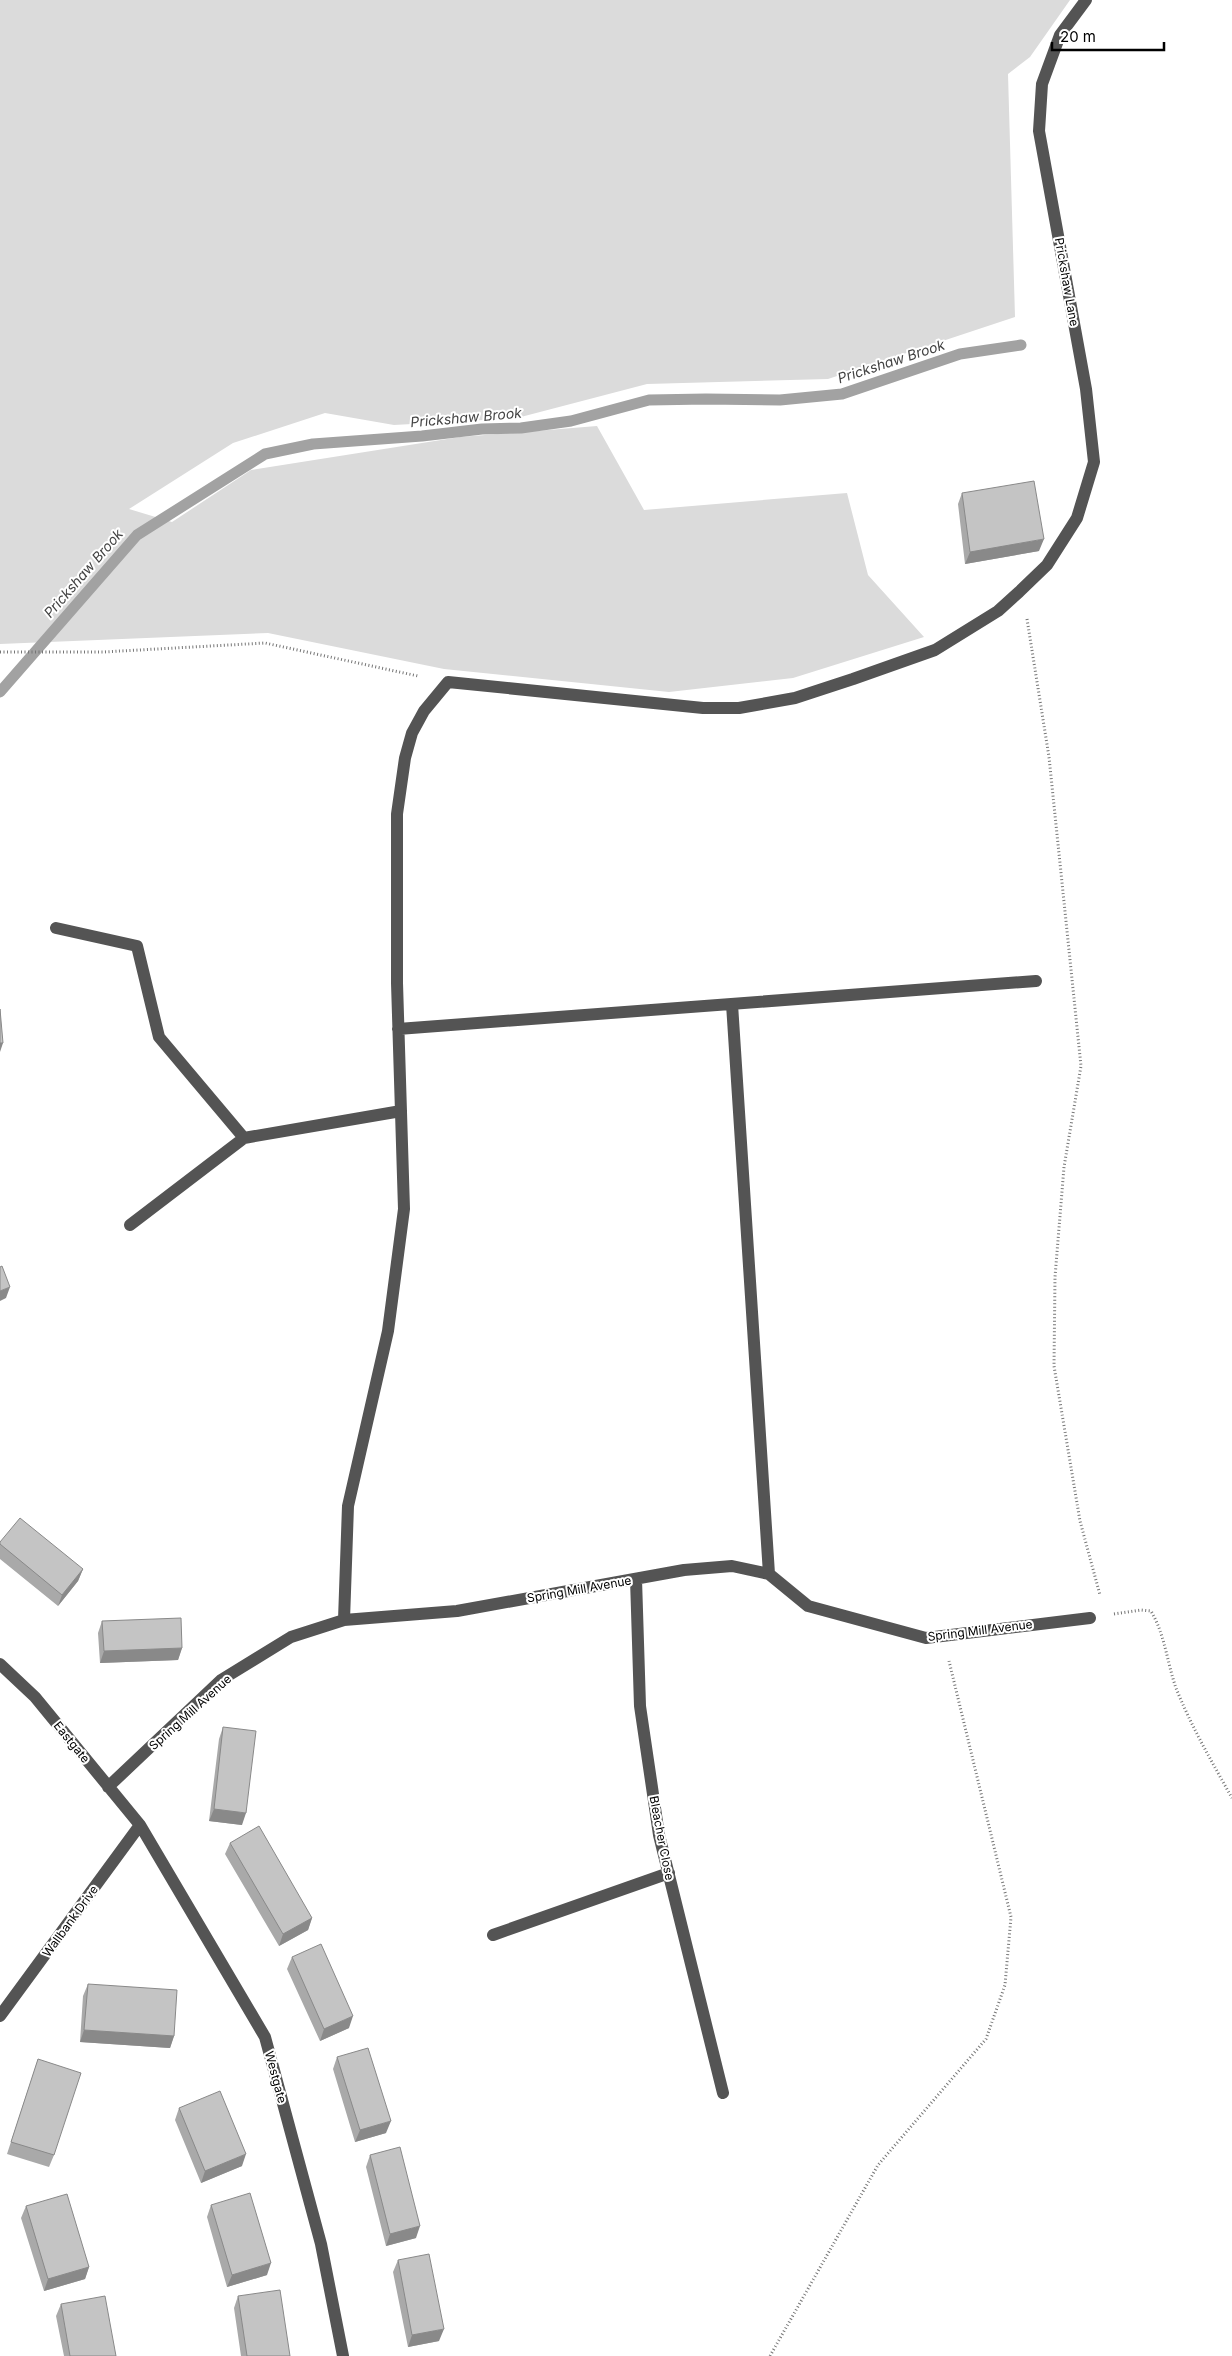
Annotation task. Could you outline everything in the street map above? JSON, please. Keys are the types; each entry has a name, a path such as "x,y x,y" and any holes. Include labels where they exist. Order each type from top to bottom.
{"street":[{"name":"Prickshaw Lane","path":"448,682 703,708 739,708 795,698 934,650 998,610 1047,565 1077,518 1094,462 1086,389 1039,131 1042,84 1060,35 1086,0"},
{"path":"344,1620 348,1506 388,1331 404,1210 398,1028 397,814 401,784 412,733 424,711 448,682"},
{"path":"56,928 136,946 159,1037 244,1138"},
{"path":"398,1028 1036,981"},
{"path":"732,1004 769,1574"},
{"path":"130,1225 244,1138 401,1112"},
{"name":"Spring Mill Avenue","path":"108,1787 221,1680 291,1637 344,1620 457,1610 684,1570 732,1566 769,1574 808,1606 926,1638 1090,1618"},
{"name":"Bleacher Close","path":"636,1578 640,1706 659,1835 723,2093"},
{"name":"Eastgate","path":"0,1664 34,1697 140,1825"},
{"name":"Wallbank Drive","path":"0,2016 140,1825"},
{"name":"Westgate","path":"140,1825 265,2038 321,2244 343,2356"},
{"path":"493,1935 669,1873"}],"path":[{"path":"1019,592 1030,632 1049,757 1081,1066 1064,1168 1054,1277 1054,1366 1080,1521 1106,1615"},
{"path":"0,652 103,652 265,643 448,682"},
{"path":"1090,1618 1141,1610 1151,1611 1159,1624 1176,1688 1232,1798"},
{"path":"770,2356 878,2165 986,2039 1005,1985 1011,1918 942,1635"}],"shaded area":[{"path":"0,0 1070,0 1030,57 1008,74 1015,317 828,379 647,384 517,418 394,425 325,413 233,443 129,509 172,522 251,470 460,437 597,426 644,510 847,493 868,575 924,637 793,678 669,692 444,669 268,633 0,644"}],"building":[{"path":"1034,481 1044,539 970,552 962,493"},
{"path":"0,1009 3,1043 0,1043"},
{"path":"2,1266 10,1287 0,1291 0,1267"},
{"path":"20,1518 83,1569 62,1595 0,1544"},
{"path":"181,1618 182,1648 104,1651 102,1621"},
{"path":"223,1727 256,1731 246,1813 214,1809"},
{"path":"259,1826 312,1918 283,1934 230,1843"},
{"path":"321,1944 353,2016 324,2029 292,1957"},
{"path":"88,1984 177,1990 174,2036 84,2030"},
{"path":"368,2048 391,2121 360,2130 337,2057"},
{"path":"38,2059 81,2073 54,2155 11,2142"},
{"path":"220,2091 246,2154 205,2171 179,2108"},
{"path":"400,2147 420,2226 390,2234 370,2155"},
{"path":"250,2193 271,2263 232,2275 211,2205"},
{"path":"67,2194 89,2267 48,2279 26,2206"},
{"path":"429,2254 444,2329 412,2335 398,2260"},
{"path":"280,2290 290,2356 247,2356 238,2296"},
{"path":"105,2296 116,2356 70,2356 61,2304"}],"waterway":[{"name":"Prickshaw Brook","path":"0,692 137,535 265,454 313,444 422,436 482,429 521,428 571,421 649,400 780,400 842,394 960,354 1021,345"}]}
